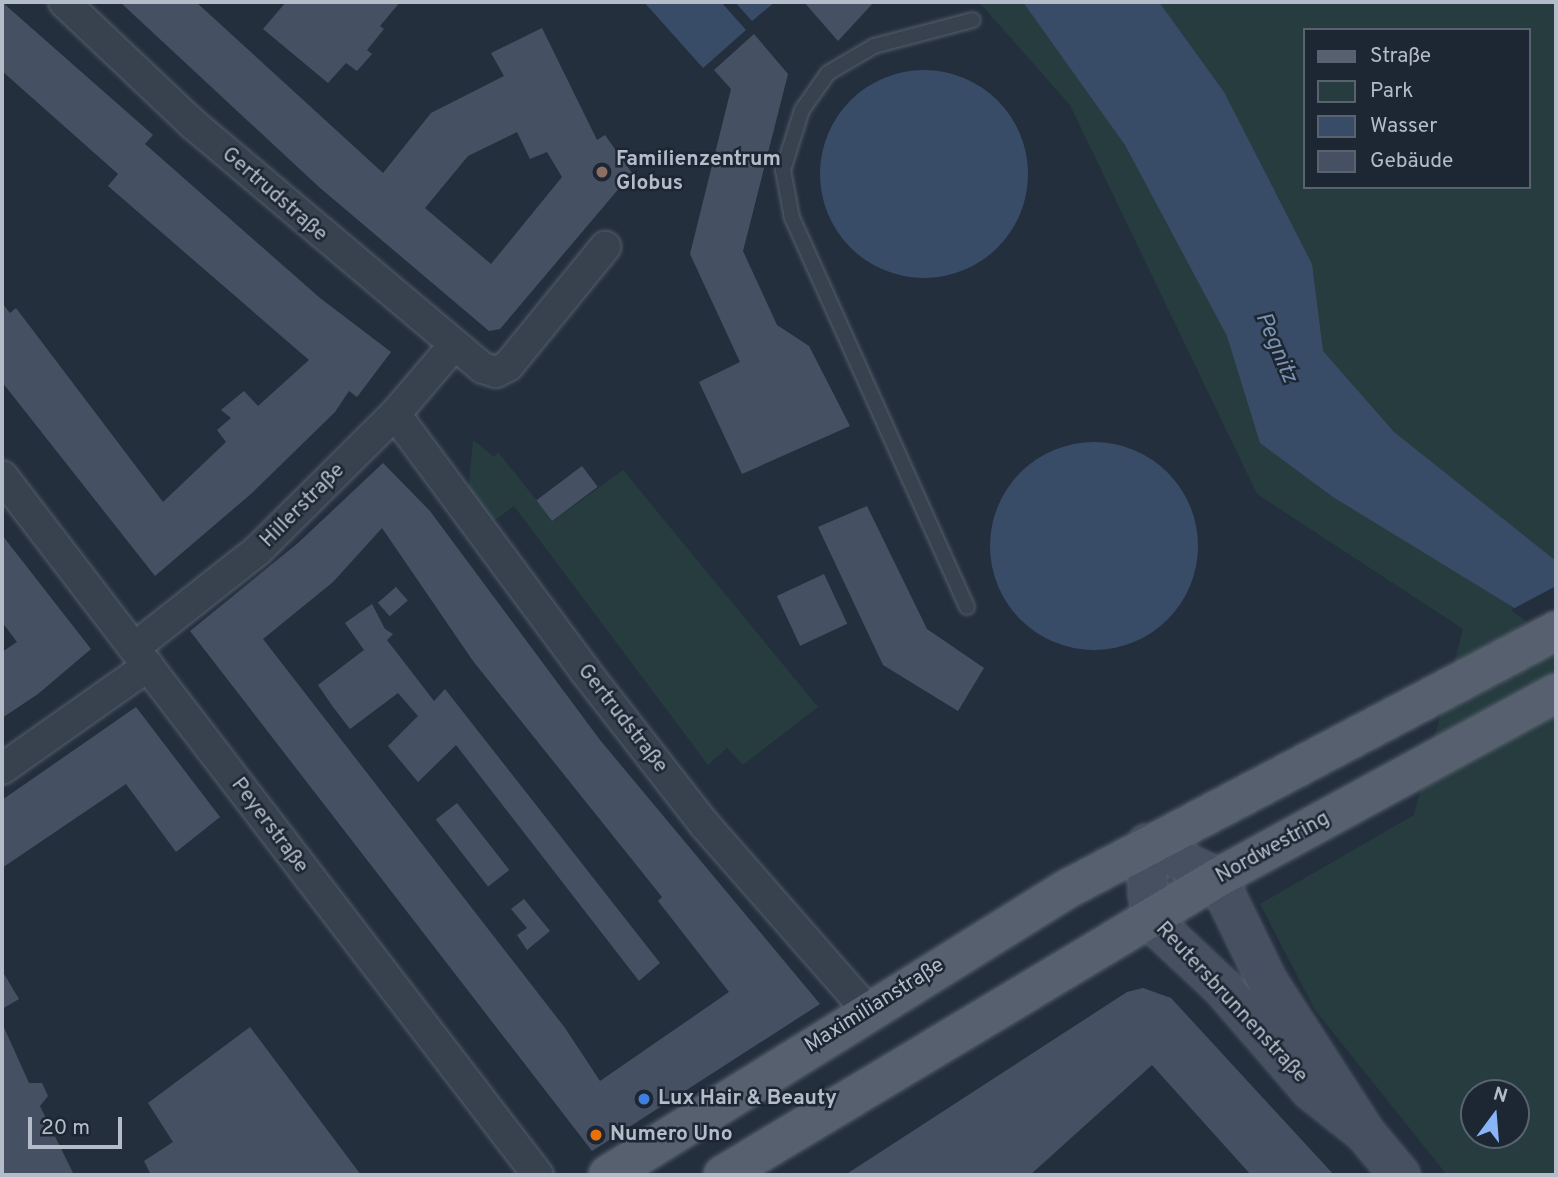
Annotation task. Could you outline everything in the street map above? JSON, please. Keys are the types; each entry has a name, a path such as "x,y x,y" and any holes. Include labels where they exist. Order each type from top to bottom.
{"main road":[{"path":"1147,844 1367,732 1556,631"},
{"name":"Nordwestring","path":"1153,917 1217,878 1556,693"},
{"name":"Maximilianstraße","path":"608,1175 867,1010 1147,844"},
{"path":"723,1175 966,1025 1153,917"}],"street":[{"name":"Gertrudstraße","path":"64,2 203,133 483,368 496,372 508,366 605,247"},
{"name":"Hillerstraße","path":"2,769 141,657 257,551 395,414 454,345"},
{"name":"Gertrudstraße","path":"395,414 584,671 705,825 867,1010"},
{"name":"Peyerstraße","path":"2,476 538,1175"},
{"path":"1147,844 1217,878"},
{"name":"Reutersbrunnenstraße","path":"1147,844 1153,917 1188,959 1223,988 1311,1090 1365,1133"},
{"name":"Reutersbrunnenstraße","path":"1217,878 1267,981 1365,1133 1400,1175"}],"lane":[{"path":"967,607 792,218 783,170 802,110 828,73 874,46 972,20"}],"green space":[{"path":"979,2 1556,2 1556,1175 1447,1175 1315,1010 1260,904 1414,815 1463,629 1257,494 1070,105"},
{"path":"473,440 494,457 498,452 553,521 623,470 818,707 743,765 727,748 708,765 514,506 492,522 468,493"}],"water":[{"path":"644,2 721,2 746,30 703,68"},
{"path":"735,2 775,2 752,21"},
{"name":"Pegnitz","path":"1023,2 1159,2 1224,92 1312,264 1323,351 1394,432 1556,561 1556,641 1516,609 1333,497 1260,443 1227,336 1125,145"},
{"path":"924,70 964,78 982,87 998,100 1011,116 1020,134 1028,174 1020,214 1011,232 998,248 982,261 964,270 924,278 884,270 866,261 850,248 837,232 828,214 820,174 828,134 837,116 850,100 866,87 884,78"},
{"path":"1094,442 1134,450 1152,459 1168,472 1181,488 1190,506 1198,546 1190,586 1181,604 1168,620 1152,633 1134,642 1094,650 1054,642 1036,633 1020,620 1007,604 998,586 990,546 998,506 1007,488 1020,472 1036,459 1054,450"}],"pier":[{"path":"1556,586 1556,644 1511,610"}],"building":[{"path":"2,2 153,135 145,144 320,298 391,352 357,397 349,391 335,412 252,493 155,576 2,382 2,303 10,313 16,308 163,502 226,442 217,430 231,418 221,410 244,391 258,406 309,360 108,186 118,174 2,71"},
{"path":"120,2 196,2 383,173 431,113 504,76 491,53 542,28 597,140 605,135 632,173 500,329 489,331 319,187","holes":["517,132 530,159 547,152 562,177 491,264 425,208 468,156"]},
{"path":"286,2 400,2 380,26 384,29 367,50 372,54 357,71 346,63 328,83 263,29"},
{"path":"804,2 874,2 838,41"},
{"path":"754,34 788,74 743,251 777,325 809,346 850,426 742,474 699,382 740,362 690,254 731,89 714,70"},
{"path":"383,463 430,511 600,740 820,1004 592,1151 190,631 298,543","holes":["382,528 473,661 662,897 658,901 729,992 600,1081 565,1028 263,639 333,582"]},
{"path":"582,466 598,487 552,521 536,500"},
{"path":"867,506 927,629 984,668 958,711 883,665 818,527"},
{"path":"2,535 91,649 38,694 2,718 2,652 17,642 2,622"},
{"path":"824,574 847,624 800,646 777,596"},
{"path":"396,587 408,601 390,616 378,603"},
{"path":"372,604 385,629 393,634 387,640 434,701 445,689 660,963 639,981 456,745 418,782 388,746 418,716 398,693 350,729 333,707 318,685 364,650 345,623"},
{"path":"136,707 220,817 176,852 126,784 2,868 2,800"},
{"path":"457,803 509,870 488,887 436,820"},
{"path":"524,899 550,931 527,950 517,935 527,928 511,909"},
{"path":"4,974 19,999 2,1009 2,975"},
{"path":"1143,988 1171,998 1334,1175 1251,1175 1152,1065 1030,1175 845,1175 1127,992"},
{"path":"2,1023 29,1083 42,1083 48,1096 40,1106 74,1175 3,1175"},
{"path":"250,1027 361,1175 151,1175 144,1161 173,1142 148,1103"}],"place":[{"name":"Familienzentrum Globus","path":"602,172"},
{"name":"Lux Hair & Beauty","path":"644,1099"},
{"name":"Numero Uno","path":"596,1135"}]}
